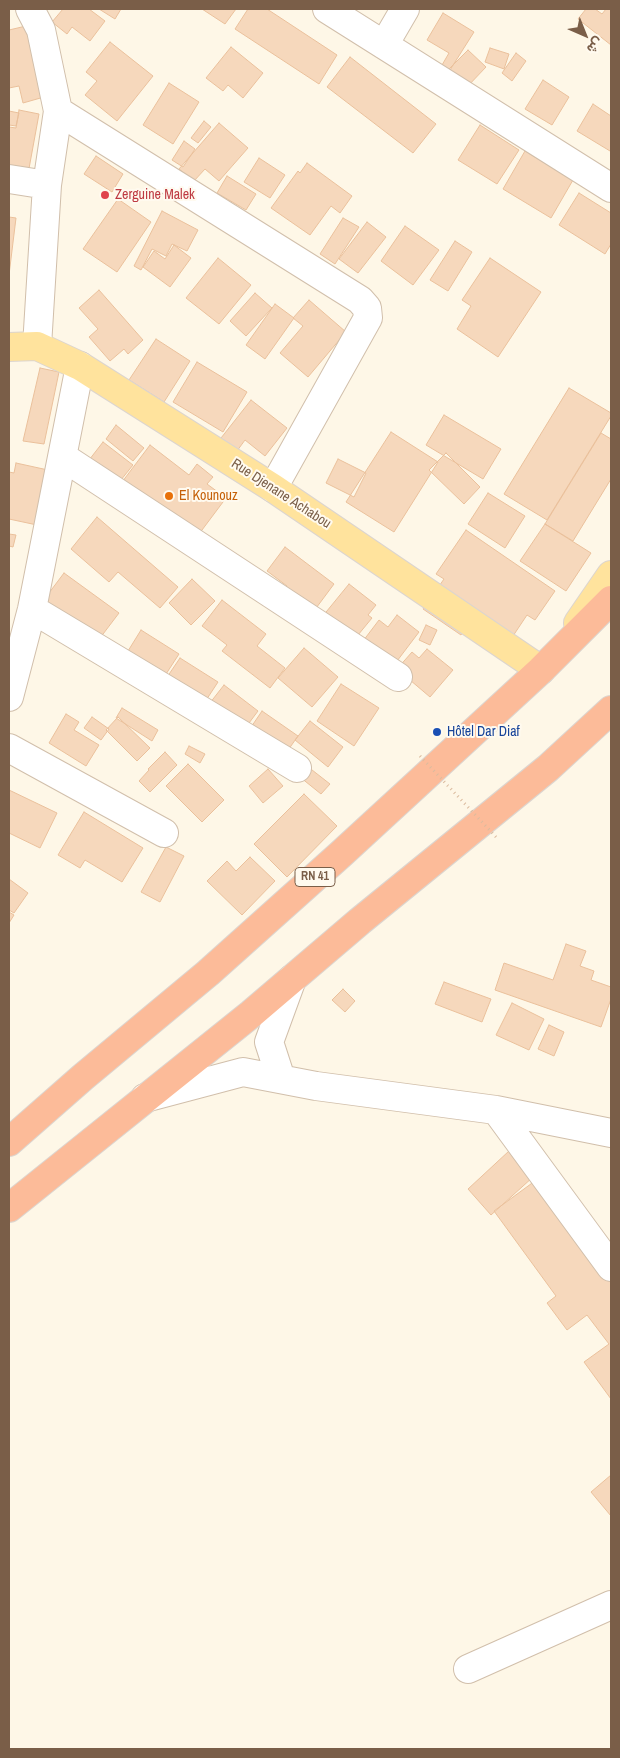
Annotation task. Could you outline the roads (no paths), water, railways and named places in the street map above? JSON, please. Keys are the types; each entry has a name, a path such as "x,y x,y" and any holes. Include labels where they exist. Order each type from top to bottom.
{"highway":[{"name":"RN 41","path":"9,1142 83,1077 208,974 550,662 611,600"},
{"path":"9,1208 251,1014 548,768 611,710"}],"main road":[{"name":"Rue Djenane Achabou","path":"9,347 37,346 80,366 550,662"},
{"path":"550,662 611,575"}],"street":[{"path":"30,9 41,30 58,111 47,185 37,346"},
{"path":"328,9 611,188"},
{"path":"384,45 405,9"},
{"path":"58,111 360,300 367,308 368,318 272,488"},
{"path":"9,179 47,185"},
{"path":"9,697 32,610 80,366"},
{"path":"63,457 398,677"},
{"path":"32,610 297,768"},
{"path":"9,748 164,833"},
{"path":"281,1079 269,1042 292,979"},
{"path":"143,1099 243,1072 316,1086 496,1110 611,1133"},
{"path":"496,1110 611,1267"},
{"path":"468,1669 611,1605"}],"place":[{"name":"Zerguine Malek","path":"105,195"},
{"name":"El Kounouz","path":"169,496"},
{"name":"Hôtel Dar Diaf","path":"437,732"}]}
